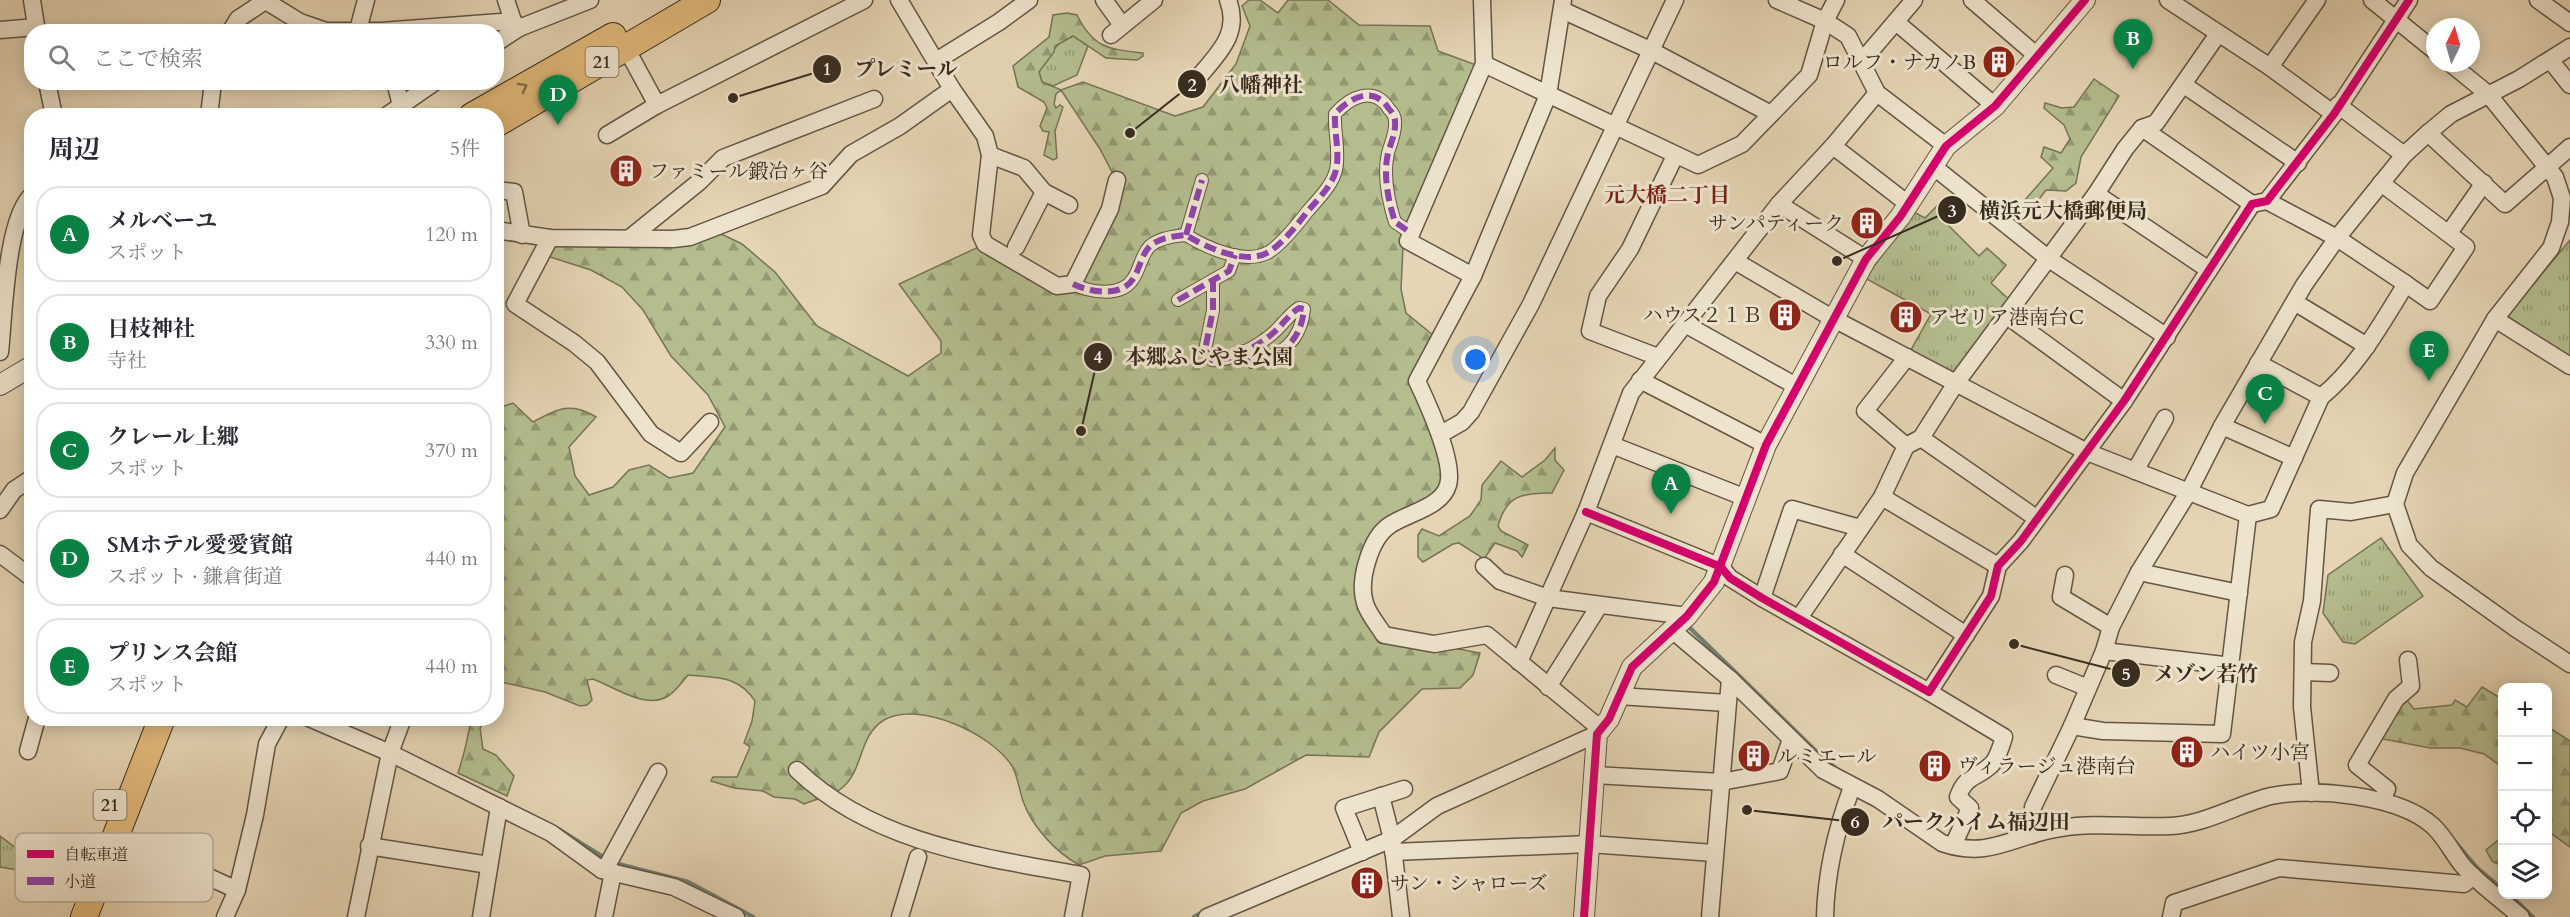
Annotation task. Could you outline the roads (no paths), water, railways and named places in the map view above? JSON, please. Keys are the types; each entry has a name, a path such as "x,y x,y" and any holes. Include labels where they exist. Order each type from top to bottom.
{"main road":[{"name":"21","path":"486,108 676,0"},
{"name":"21","path":"504,119 707,0"},
{"name":"21","path":"100,833 141,726"},
{"name":"21","path":"119,833 159,726"},
{"name":"21","path":"67,917 73,902"},
{"name":"21","path":"84,917 90,902"}],"street":[{"path":"32,0 36,24"},
{"path":"235,24 238,19 264,0 306,24"},
{"path":"360,24 366,0"},
{"path":"506,0 516,25"},
{"path":"504,26 516,25 590,0"},
{"path":"608,135 657,105 864,0"},
{"path":"899,0 952,89 986,136 990,155 981,235 985,244 1056,286 1073,284 1085,290 1117,291 1133,280 1151,244 1168,237 1186,235 1207,248 1235,255 1253,257 1268,253 1297,225 1331,183 1336,169 1335,114 1349,101 1368,95 1378,98 1387,105 1395,119 1394,138 1386,164 1387,188 1395,222 1411,233"},
{"path":"936,61 999,22 1029,0"},
{"path":"1104,0 1116,30 1154,0"},
{"path":"1193,84 1231,33 1234,14 1228,0"},
{"path":"1473,276 1408,241 1484,64 1482,0"},
{"path":"1441,434 1462,422 1471,412 1531,304 1675,0"},
{"path":"1484,64 1698,165 1742,144 1809,75 1825,21 1836,0"},
{"path":"1862,61 1914,0"},
{"path":"1972,0 2036,55"},
{"path":"2168,0 2404,155"},
{"path":"2270,67 2317,0"},
{"path":"2372,0 2426,44"},
{"path":"1929,692 1991,596 1998,566 2003,557 2021,541 2124,401 2168,337 2209,270 2259,202 2298,163 2409,0"},
{"path":"2538,0 2570,22"},
{"path":"1779,1 1825,21 1848,36 1877,93 1946,146"},
{"path":"1392,843 1437,806 1594,726 1619,696 1632,667 1679,624 1714,582 1766,445 1832,318 1866,259 1908,204 1946,146 1995,106 2081,1"},
{"path":"1584,917 1594,775 1594,726 1487,635 1434,644 1384,635 1365,603 1369,550 1387,527 1443,498 1449,483 1441,434 1417,381 1473,276 1548,95 1563,5 1771,114"},
{"path":"1896,22 1995,106"},
{"path":"504,36 516,25"},
{"path":"0,30 24,29"},
{"path":"1799,618 1882,497 1913,442 2096,194 2124,149 2142,128 2156,123 2218,34"},
{"path":"2032,828 2033,807 2072,726 2104,651 2111,627 2139,572 2188,493 2222,426 2304,285 2337,238 2381,183 2404,155 2428,133 2451,114 2551,61 2570,47"},
{"path":"626,48 657,105"},
{"path":"2551,61 2570,85"},
{"path":"2461,72 2488,94 2555,177 2562,198 2560,222 2551,248 2495,319 2405,472 2395,504 2409,544 2431,568 2570,664"},
{"path":"2184,85 2298,163"},
{"path":"504,232 550,238 673,239 690,237 822,186 851,154 900,126 952,89"},
{"path":"49,90 52,108"},
{"path":"210,108 212,90"},
{"path":"396,90 401,108"},
{"path":"404,108 426,90"},
{"path":"1519,662 1586,512 1631,393 1779,204 1833,146 1877,93"},
{"path":"631,237 699,182 723,158 874,99"},
{"path":"2142,128 2259,202 2337,238 2430,301 2466,247 2381,183"},
{"path":"2428,133 2505,204 2570,147"},
{"path":"1833,146 1908,204"},
{"path":"990,155 1024,168 1044,192 1069,205"},
{"path":"1658,357 1590,331 1598,296 1630,249 1675,156"},
{"path":"1934,167 2049,259 2168,337"},
{"path":"1073,284 1110,209 1116,180"},
{"path":"1186,235 1202,180"},
{"path":"2449,233 2484,183"},
{"path":"504,191 514,192 522,235"},
{"path":"1016,247 1044,192"},
{"path":"2096,194 2209,270"},
{"path":"0,352 7,227 24,202"},
{"path":"1779,204 1866,259"},
{"path":"550,238 515,304 574,343 597,362 651,434 681,453 711,422"},
{"path":"1178,300 1229,271 1235,255"},
{"path":"1735,261 1832,318 2087,452 2248,515 2271,509 2321,397 2340,382 2367,346 2406,284"},
{"path":"1213,280 1213,310 1205,350 1207,356 1218,360 1243,351 1273,334 1285,318 1299,308 1304,309 1303,325 1297,337 1272,358 1252,362 1243,351"},
{"path":"2295,303 2367,346"},
{"path":"2006,315 2124,401"},
{"path":"2495,319 2570,366"},
{"path":"1685,324 1796,386"},
{"path":"1907,357 1865,411 2036,518"},
{"path":"2259,363 2321,397"},
{"path":"0,385 24,371"},
{"path":"1640,380 1766,445"},
{"path":"2135,471 2165,418"},
{"path":"2222,426 2294,458"},
{"path":"1612,445 1746,498"},
{"path":"0,510 14,490 24,483"},
{"path":"1882,497 1998,566"},
{"path":"2310,784 2302,707 2302,672 2303,642 2312,601 2319,509 2351,512 2395,504"},
{"path":"1762,598 1792,509 1860,528"},
{"path":"1586,512 1721,567 1730,578 1762,598 2004,737 1992,764 1965,781 1961,788 1958,797 1970,808 1954,844"},
{"path":"2072,726 2103,731 2222,734 2232,666 2248,515"},
{"path":"1842,554 1966,635"},
{"path":"4,564 24,574"},
{"path":"1484,566 1500,581 1548,598 1599,606 1679,624 1730,679 1823,770 1852,788 1878,799 1942,843 1954,844 1970,850 1985,850 2032,828 2082,825 2170,826 2310,784 2384,797"},
{"path":"2139,572 2239,592"},
{"path":"2065,575 2061,597 2111,627"},
{"path":"1548,687 1599,606"},
{"path":"2104,651 2232,666"},
{"path":"2408,660 2411,686 2396,699 2357,765 2384,797 2433,826 2477,876 2526,915"},
{"path":"2302,672 2330,673"},
{"path":"2056,675 2088,688"},
{"path":"1710,917 1730,679"},
{"path":"1619,696 1727,703"},
{"path":"27,751 35,726"},
{"path":"225,917 237,890 255,815 267,744 277,726"},
{"path":"328,726 390,753 551,833 607,869 667,881 733,916"},
{"path":"356,917 390,753 400,726"},
{"path":"1594,775 1721,782 1780,771 1791,739"},
{"path":"797,770 820,793 871,822 941,851 1082,875 1074,917"},
{"path":"604,917 607,869 658,772"},
{"path":"1825,917 1831,854 1839,821 1852,788"},
{"path":"1362,851 1344,808 1404,789"},
{"path":"1382,796 1392,843 1401,917"},
{"path":"481,917 499,807"},
{"path":"1207,917 1362,851 1392,843 1589,844 1714,853"},
{"path":"369,846 489,865"},
{"path":"900,917 918,857"},
{"path":"2171,917 2174,903 2279,868 2463,884 2477,876"},
{"path":"213,879 237,890"}],"waterway":[{"path":"1685,627 1690,628 1838,770"},
{"path":"2313,785 2332,786"},
{"path":"558,829 606,859"},
{"path":"2455,842 2477,868 2498,886"},
{"path":"614,863 688,882 753,917"},
{"path":"2514,899 2533,917"},
{"path":"1194,917 1205,911"}],"place":[{"name":"ロルフ・ナカノB","path":"1999,62"},
{"name":"日枝神社","path":"2133,69"},
{"name":"プレミール","path":"733,98"},
{"name":"SMホテル愛愛賓館","path":"558,125"},
{"name":"八幡神社","path":"1130,133"},
{"name":"ファミール鍛冶ヶ谷","path":"626,171"},
{"name":"サンパティーク","path":"1867,223"},
{"name":"横浜元大橋郵便局","path":"1837,261"},
{"name":"ハウス２１Ｂ","path":"1785,315"},
{"name":"アゼリア港南台C","path":"1906,317"},
{"name":"プリンス会館","path":"2429,381"},
{"name":"クレール上郷","path":"2265,424"},
{"name":"本郷ふじやま公園","path":"1081,431"},
{"name":"メルベーユ","path":"1671,514"},
{"name":"メゾン若竹","path":"2014,644"},
{"name":"ハイツ小宮","path":"2187,752"},
{"name":"ルミエール","path":"1754,756"},
{"name":"ヴィラージュ港南台","path":"1935,766"},
{"name":"パークハイム福辺田","path":"1747,810"},
{"name":"サン・シャローズ","path":"1367,883"}],"district":[{"name":"元大橋二丁目","path":"1667,195"}]}
